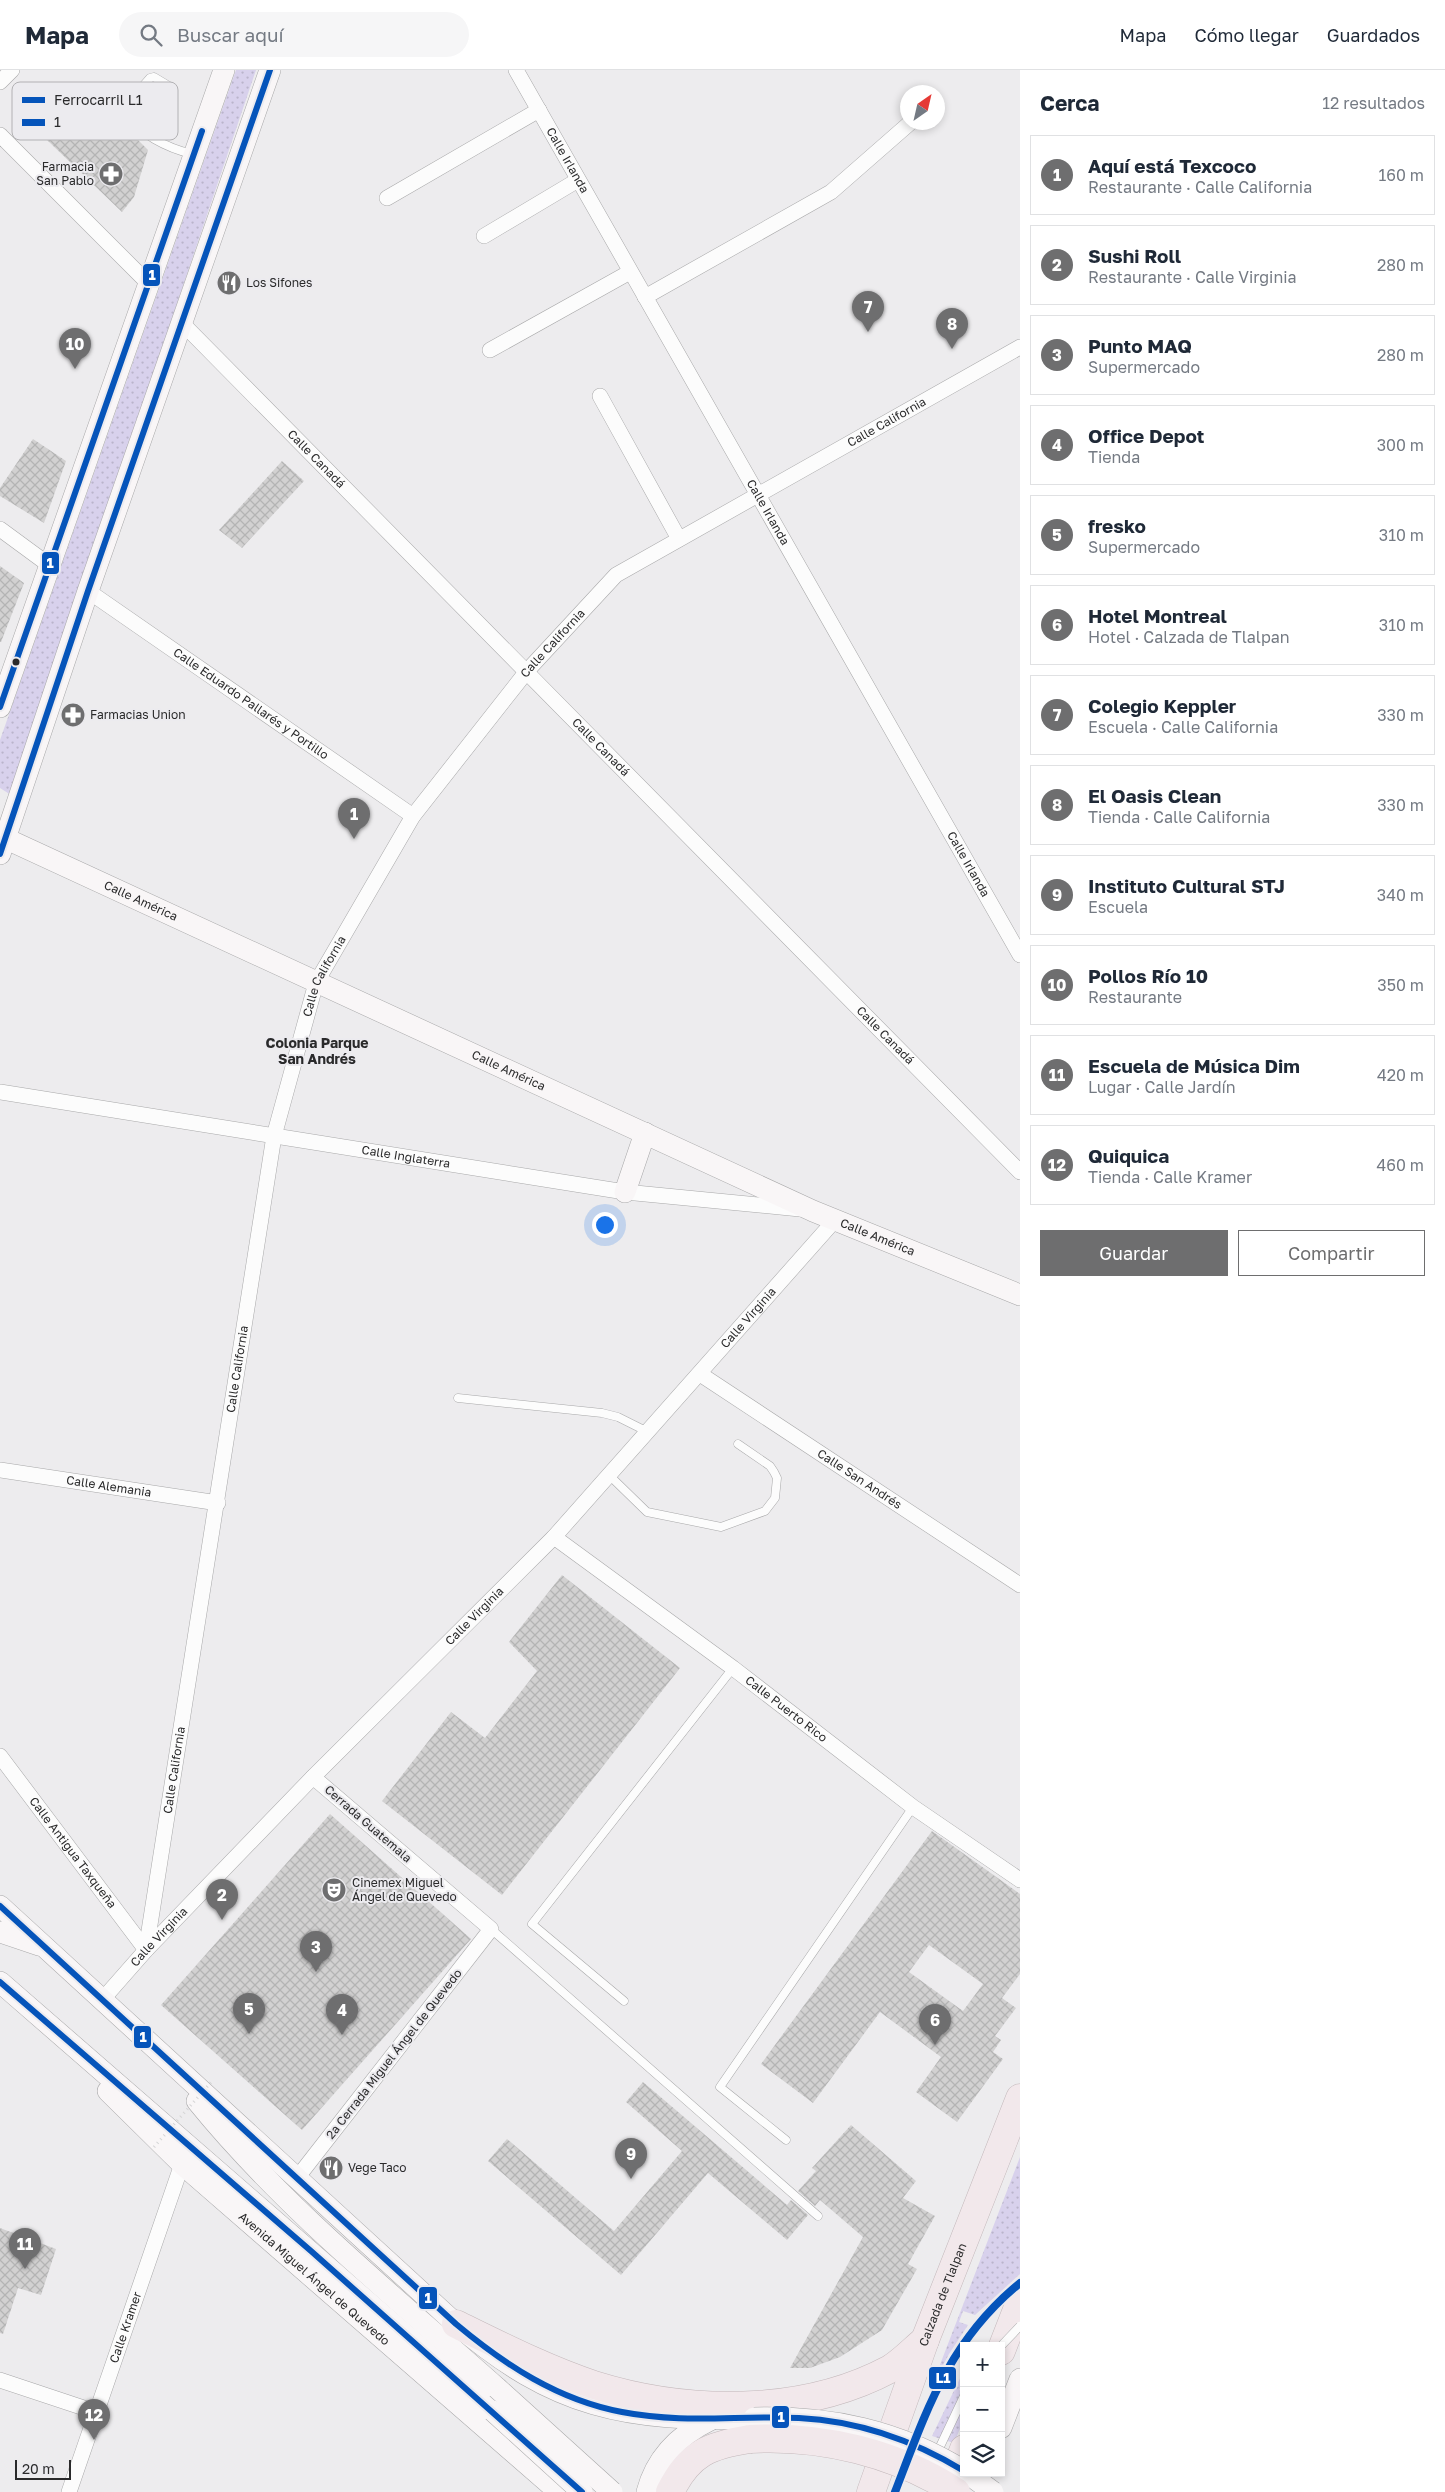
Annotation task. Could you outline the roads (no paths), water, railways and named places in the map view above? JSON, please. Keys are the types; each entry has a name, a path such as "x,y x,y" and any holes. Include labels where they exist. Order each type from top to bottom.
{"highway":[{"name":"Calzada de Tlalpan","path":"871,2492 925,2340 1020,2098"},
{"path":"1004,2342 1020,2302"},
{"path":"456,2324 527,2358 593,2384 657,2400 707,2404 785,2401 832,2392 892,2368 925,2340"},
{"path":"670,2492 682,2471 699,2454 752,2429 785,2438 859,2450 915,2470 956,2492"},
{"path":"937,2488 953,2444"}],"main road":[{"path":"0,707 224,70"},
{"path":"2,843 270,70"},
{"name":"Calle América","path":"2,843 813,1211 1020,1295"},
{"path":"625,1192 644,1133"},
{"path":"0,1906 456,2324 511,2367 550,2389 607,2409 665,2418 710,2420 752,2429 800,2418 866,2428 918,2445 960,2469"},
{"path":"0,1932 46,1948"},
{"name":"Avenida Miguel Ángel de Quevedo","path":"0,1982 83,2053 490,2420 559,2492"},
{"path":"151,2044 218,2127 317,2227 612,2492"},
{"name":"Avenida Miguel Ángel de Quevedo","path":"83,2053 102,2086 182,2164 490,2420 582,2492"},
{"path":"490,2420 499,2427 509,2420 513,2410 515,2391 511,2367"},
{"path":"1005,2418 1020,2379"},
{"path":"647,2492 655,2470 666,2452 691,2430 710,2420"},
{"path":"972,2477 993,2492"},
{"path":"976,2492 982,2477"}],"street":[{"path":"0,82 12,70"},
{"name":"Calle Irlanda","path":"516,70 1020,954"},
{"path":"387,198 539,110"},
{"path":"644,297 830,192 902,130"},
{"path":"0,135 148,283"},
{"path":"484,236 578,180"},
{"path":"490,350 630,272"},
{"name":"Calle Canadá","path":"182,323 527,670 1020,1172"},
{"name":"Calle California","path":"146,1950 218,1503 274,1136 316,984 414,816 527,670 616,575 1020,347"},
{"path":"600,396 678,539"},
{"path":"0,530 49,565"},
{"name":"Calle Eduardo Pallarés y Portillo","path":"88,591 414,816"},
{"name":"Calle Inglaterra","path":"0,1092 625,1192 813,1211"},
{"name":"Calle Virginia","path":"102,2000 146,1950 313,1777 554,1537 835,1220"},
{"name":"Calle San Andrés","path":"700,1374 1020,1585"},
{"name":"Calle Alemania","path":"0,1470 218,1503"},
{"name":"Calle Puerto Rico","path":"554,1537 733,1668 913,1807 1020,1880"},
{"name":"Calle Antigua Taxqueña","path":"0,1756 146,1950"},
{"name":"Cerrada Guatemala","path":"313,1777 491,1929"},
{"name":"2ª Cerrada Miguel Ángel de Quevedo","path":"297,2178 491,1929"},
{"name":"Calle Kramer","path":"69,2492 182,2164"},
{"path":"0,2380 96,2412"}],"lane":[{"path":"146,82 150,78 164,82"},
{"path":"155,140 170,149 194,154"},
{"path":"458,1398 602,1413 618,1417 648,1432"},
{"path":"610,1475 647,1512 722,1527 765,1511 775,1498 777,1478 770,1466 738,1444"},
{"path":"624,2001 532,1924 733,1668"},
{"path":"786,2140 720,2087 913,1807"},
{"path":"491,1929 818,2216"},
{"path":"1005,2342 1020,2326"},
{"path":"953,2444 960,2413"}],"rail line":[{"name":"L1","path":"895,2492 918,2432 943,2378 975,2328 1020,2283"}],"place":[{"name":"Farmacia San Pablo","path":"111,174"},
{"name":"Los Sifones","path":"229,283"},
{"name":"Colegio Keppler","path":"868,332"},
{"name":"El Oasis Clean","path":"952,349"},
{"name":"Pollos Río 10","path":"75,369"},
{"name":"Farmacias Union","path":"73,715"},
{"name":"Aquí está Texcoco","path":"354,839"},
{"name":"Cinemex Miguel Ángel de Quevedo","path":"334,1890"},
{"name":"Sushi Roll","path":"222,1920"},
{"name":"Punto MAQ","path":"316,1972"},
{"name":"fresko","path":"249,2034"},
{"name":"Office Depot","path":"342,2035"},
{"name":"Hotel Montreal","path":"935,2045"},
{"name":"Vege Taco","path":"331,2168"},
{"name":"Instituto Cultural STJ","path":"631,2179"},
{"name":"Escuela de Música Dim","path":"25,2269"},
{"name":"Quiquica","path":"94,2440"}],"district":[{"name":"Colonia Parque San Andrés","path":"317,1052"}]}
